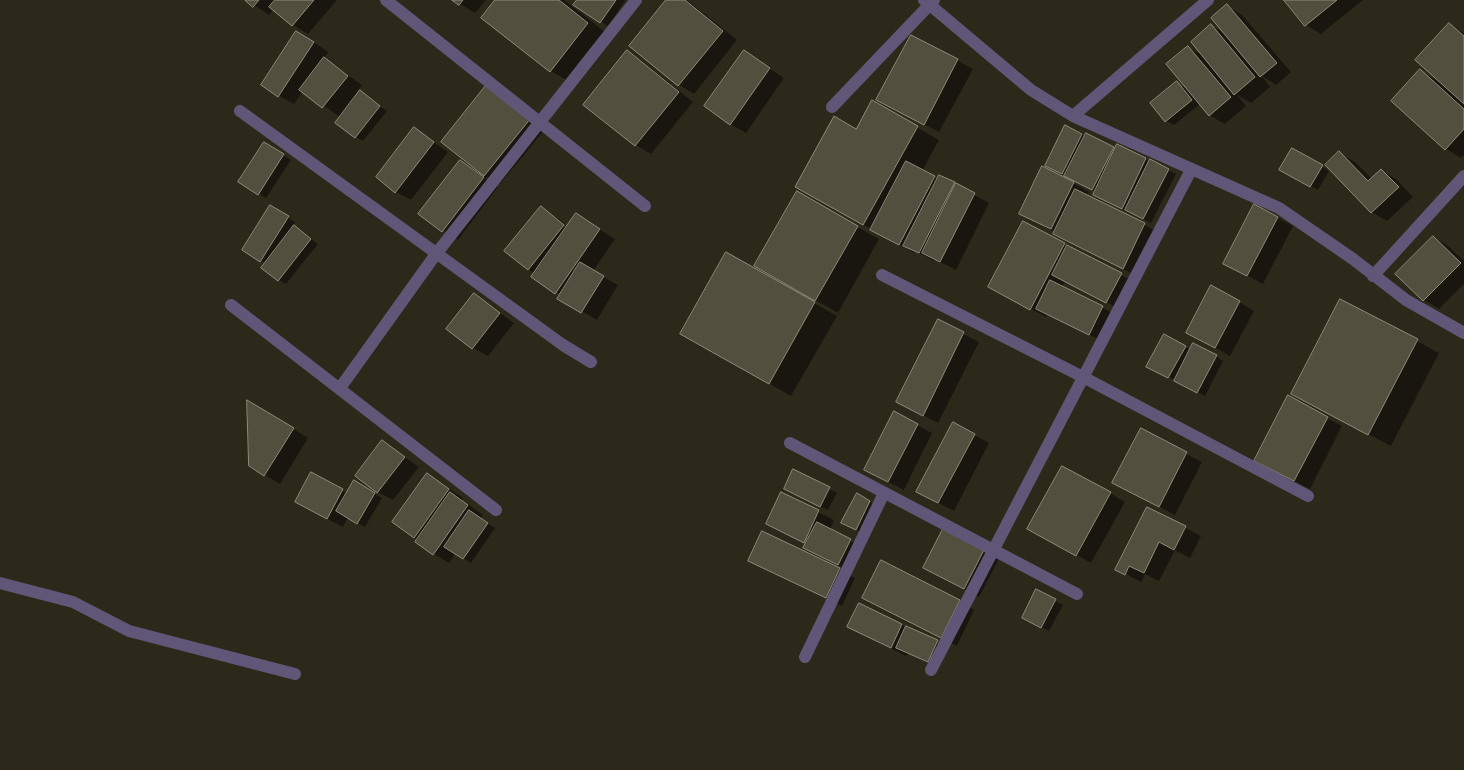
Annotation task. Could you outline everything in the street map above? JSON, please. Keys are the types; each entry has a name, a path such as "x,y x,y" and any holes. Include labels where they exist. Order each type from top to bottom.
{"street":[{"path":"386,0 645,206"},
{"path":"340,388 436,254 636,0"},
{"path":"1073,116 1208,0"},
{"path":"832,107 929,1 1031,90 1073,116 1190,170 1279,208 1406,300 1464,333"},
{"path":"240,111 563,345 591,362"},
{"path":"931,670 1190,170"},
{"path":"1374,276 1464,176"},
{"path":"882,275 1083,377 1308,496"},
{"path":"231,305 496,510"},
{"path":"790,443 1077,594"},
{"path":"805,657 884,493"},
{"path":"0,584 73,602 129,631 295,674"}],"building":[{"path":"245,0 259,0 253,7"},
{"path":"275,0 314,0 292,26 269,7"},
{"path":"452,0 463,0 459,5"},
{"path":"495,0 559,0 588,23 550,72 481,18"},
{"path":"577,0 616,0 600,23 573,5"},
{"path":"666,0 685,0 723,31 678,86 629,46"},
{"path":"1284,0 1337,0 1305,26"},
{"path":"1227,4 1277,63 1260,77 1211,18"},
{"path":"1449,23 1464,36 1464,104 1415,60"},
{"path":"1211,24 1255,77 1234,95 1191,42"},
{"path":"296,31 314,42 278,97 261,85"},
{"path":"911,35 958,59 924,125 876,100"},
{"path":"1188,46 1231,97 1209,116 1166,64"},
{"path":"627,50 679,92 635,146 583,105"},
{"path":"744,50 770,68 730,125 704,106"},
{"path":"324,57 348,76 322,108 299,90"},
{"path":"1420,69 1464,109 1464,129 1445,150 1391,101"},
{"path":"1177,81 1192,100 1165,122 1150,103"},
{"path":"488,83 531,118 484,176 441,142"},
{"path":"360,90 380,106 355,138 335,123"},
{"path":"872,100 918,126 863,225 795,187 834,116 856,129"},
{"path":"1065,125 1082,134 1062,174 1045,166"},
{"path":"414,127 434,142 395,193 376,177"},
{"path":"1086,133 1114,147 1092,190 1064,176"},
{"path":"264,142 284,154 258,195 238,182"},
{"path":"1117,144 1146,158 1122,209 1093,195"},
{"path":"1292,148 1323,165 1310,187 1279,170"},
{"path":"1339,151 1368,181 1381,169 1399,187 1371,213 1325,165"},
{"path":"1150,159 1169,169 1143,219 1125,210"},
{"path":"460,160 484,177 442,232 418,214"},
{"path":"906,161 935,176 899,245 870,230"},
{"path":"1042,166 1074,182 1051,229 1019,214"},
{"path":"939,175 955,182 919,253 903,246"},
{"path":"956,183 975,193 940,262 922,253"},
{"path":"1075,189 1145,223 1123,269 1053,234"},
{"path":"797,191 858,226 815,301 754,266"},
{"path":"1254,204 1278,217 1247,276 1223,264"},
{"path":"270,205 289,216 260,262 242,250"},
{"path":"541,206 564,225 528,270 504,251"},
{"path":"576,213 600,229 555,294 531,277"},
{"path":"1023,221 1065,243 1030,310 988,287"},
{"path":"294,225 311,239 278,281 261,268"},
{"path":"1433,236 1461,263 1423,301 1395,274"},
{"path":"1067,245 1122,273 1106,303 1052,275"},
{"path":"726,252 815,302 769,384 680,334"},
{"path":"580,262 604,276 581,313 557,299"},
{"path":"1050,280 1103,306 1089,335 1036,309"},
{"path":"1211,285 1240,301 1215,348 1186,333"},
{"path":"474,293 500,313 472,349 446,329"},
{"path":"1340,299 1418,339 1368,435 1291,394"},
{"path":"938,319 964,332 923,416 896,402"},
{"path":"1164,334 1186,346 1168,378 1146,367"},
{"path":"1193,343 1217,355 1197,393 1174,381"},
{"path":"1288,395 1328,417 1294,481 1254,461"},
{"path":"247,400 294,428 264,476 249,466"},
{"path":"894,411 918,424 888,482 864,470"},
{"path":"953,422 975,434 938,503 916,492"},
{"path":"1141,428 1187,452 1159,507 1112,483"},
{"path":"382,440 405,457 377,493 355,476"},
{"path":"1062,466 1111,492 1076,556 1027,529"},
{"path":"793,469 830,487 820,507 784,489"},
{"path":"311,472 343,489 327,519 295,502"},
{"path":"427,473 449,489 414,538 392,522"},
{"path":"354,480 375,493 357,524 336,511"},
{"path":"450,492 468,505 433,555 415,542"},
{"path":"781,492 819,510 804,543 766,524"},
{"path":"857,493 870,501 856,530 841,523"},
{"path":"1147,507 1186,526 1174,550 1159,542 1144,573 1129,566 1125,575 1115,570"},
{"path":"469,510 488,523 463,559 444,547"},
{"path":"817,522 851,539 838,565 803,548"},
{"path":"943,529 984,550 964,589 923,568"},
{"path":"762,531 840,568 826,598 748,561"},
{"path":"881,560 960,600 941,638 862,598"},
{"path":"1036,589 1056,599 1041,628 1022,618"},
{"path":"859,603 902,624 891,648 847,627"},
{"path":"906,626 938,640 928,662 896,648"}]}
